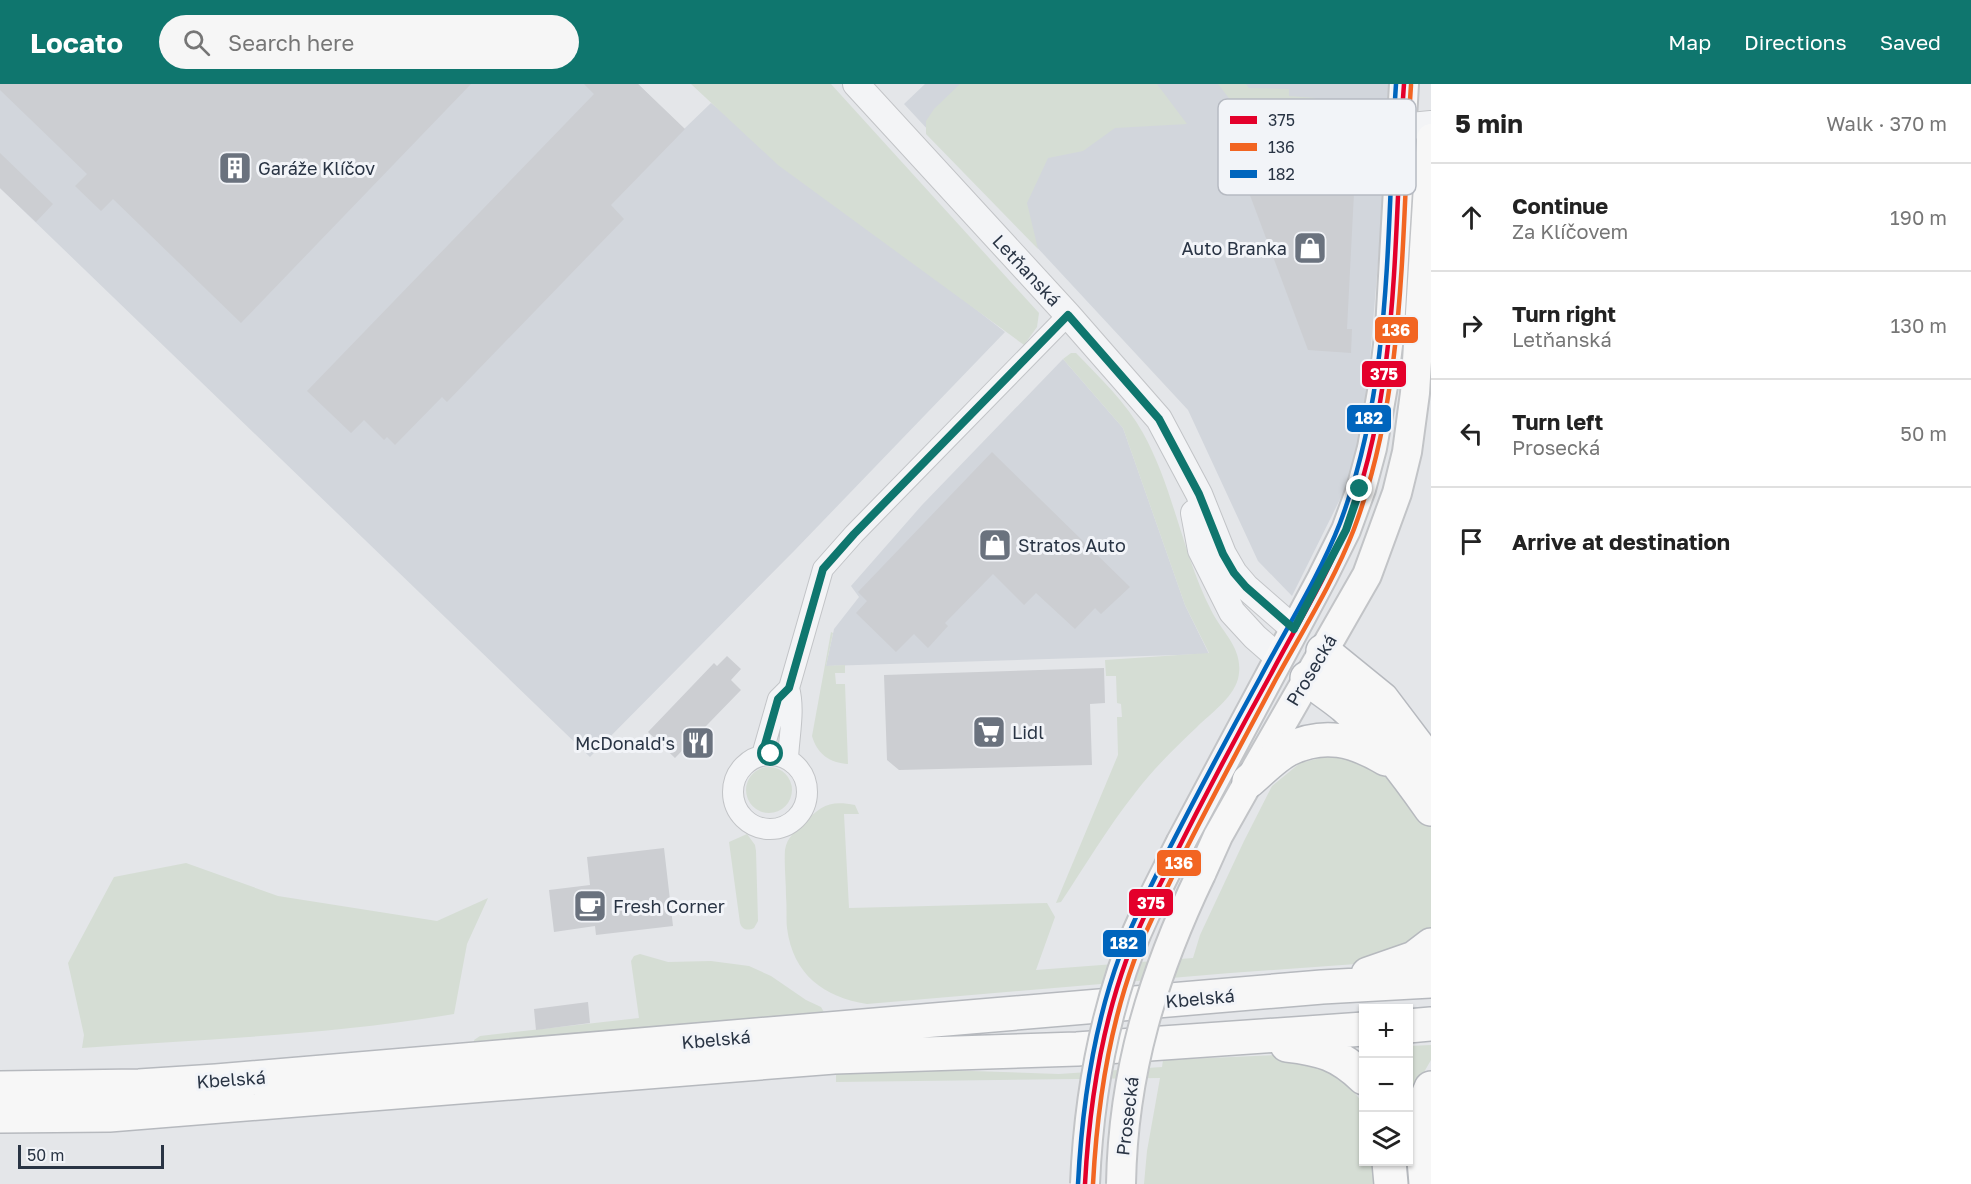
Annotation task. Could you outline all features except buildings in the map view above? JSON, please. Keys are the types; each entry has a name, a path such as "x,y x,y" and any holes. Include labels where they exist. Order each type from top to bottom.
{"highway":[{"path":"1323,651 1382,699 1417,767 1431,809"},
{"path":"1307,678 1343,706 1371,733 1417,767"},
{"path":"1249,781 1288,750 1316,741 1343,740 1417,767"},
{"path":"1322,987 1394,966 1414,958 1431,945"},
{"name":"Kbelská","path":"0,1088 139,1086 216,1081 1322,987 1431,981"},
{"path":"1413,1026 1431,1024"},
{"name":"Kbelská","path":"0,1116 109,1115 834,1057 1077,1049 1359,1029"},
{"path":"1229,1037 1317,1048 1345,1062 1359,1074"},
{"path":"1426,1184 1422,1130 1425,1104 1431,1088"},
{"path":"1389,1166 1391,1184"}],"main road":[{"name":"Prosecká","path":"1403,99 1404,84"},
{"name":"Prosecká","path":"1121,1184 1122,1140 1129,1086 1139,1040 1149,1002 1179,920 1218,837 1367,574 1397,493 1407,452 1415,393 1431,138"},
{"name":"Prosecká","path":"1085,1184 1087,1136 1095,1077 1106,1024 1122,970 1143,919 1181,842 1346,530 1360,489 1372,448 1383,386 1390,328 1397,195"},
{"path":"1294,629 1323,651"},
{"path":"1279,658 1307,678"}],"street":[{"name":"Letňanská","path":"856,84 1068,315 1159,419 1199,494 1223,554 1234,573 1262,602 1294,629"},
{"path":"1416,126 1431,124"},
{"path":"762,755 778,699 789,688 823,569 854,534 1068,315"},
{"name":"Letňanská","path":"1184,466 1201,550 1232,612 1279,658"},
{"path":"788,759 789,727 793,704 789,688"},
{"path":"762,755 788,759 795,764 805,779 806,803 794,820 785,826 766,829 748,823 741,816 732,798 735,777 751,759 762,755"}],"shaded area":[{"path":"0,84 638,84 684,129 711,103 1005,332 795,550 590,757 0,188"},
{"path":"691,84 831,84 1039,313 1037,327 1024,345 778,165"},
{"path":"925,84 1393,84 1392,99 1218,99 1218,195 1384,195 1359,461 1292,596 1258,561 1188,410 904,104"},
{"path":"960,84 1157,84 1187,124 1115,128 1083,151 1048,158 1027,203 1038,249 926,134 926,121 934,109"},
{"path":"1218,84 1246,84 1249,88 1289,89 1289,96 1315,98 1315,99 1230,99"},
{"path":"1071,353 1076,353 1112,391 1129,411 1143,433 1163,476 1192,566 1211,610 1235,650 1239,668 1238,679 1231,693 1142,784 1106,833 1061,902 1056,903 1118,755 1117,717 1122,717 1121,704 1117,703 1116,676 1106,676 1105,660 1209,653 1185,605 1123,428 1063,359"},
{"path":"1063,359 1123,428 1185,605 1209,654 826,666 834,629 859,597 851,586 922,505"},
{"path":"831,632 833,633 826,666 845,665 845,673 835,673 836,684 845,684 848,764 835,762 821,753 812,736"},
{"path":"1332,755 1359,756 1394,776 1431,827 1431,934 1370,963 867,1004 837,996 813,981 796,959 790,944 787,924 786,845 792,835 815,813 826,806 838,803 855,805 859,814 844,814 849,908 1047,903 1055,917 1036,970 1193,958 1200,935 1272,786 1300,763"},
{"path":"769,767 785,774 792,790 785,806 769,813 753,806 746,790 753,774"},
{"path":"747,834 755,845 756,851 758,921 754,928 747,930 740,923 729,842"},
{"path":"186,863 278,896 437,921 488,898 467,944 454,1014 315,1032 82,1048 84,1035 68,963 114,877"},
{"path":"640,954 668,962 711,961 749,966 771,976 806,1000 821,1007 825,1014 474,1047 474,1040 480,1036 639,1018 631,961 634,956"},
{"path":"1431,1045 1431,1060 1416,1086 1413,1101 1413,1058 1413,1046"},
{"path":"1301,1054 1343,1079 1359,1098 1359,1166 1376,1166 1379,1184 1144,1184 1147,1151 1160,1078 836,1082 836,1072 912,1069 1059,1074 1162,1067 1163,1060"}],"transit line":[{"name":"182","path":"1395,99 1396,84"},
{"name":"375","path":"1403,99 1404,84"},
{"name":"136","path":"1410,99 1411,85"},
{"name":"182","path":"1078,1184 1082,1126 1090,1068 1103,1011 1125,943 1187,813 1322,563 1340,523 1357,470 1370,416 1378,361 1391,195"},
{"name":"375","path":"1085,1184 1089,1127 1097,1071 1109,1016 1131,948 1152,900 1207,793 1329,566 1346,528 1364,475 1377,420 1386,365 1392,309 1398,195"},
{"name":"136","path":"1093,1184 1097,1127 1105,1071 1117,1015 1139,949 1202,818 1318,605 1354,529 1371,475 1384,421 1393,365 1406,195"}],"place":[{"name":"Garáže Klíčov","path":"235,168"},
{"name":"Auto Branka","path":"1310,248"},
{"name":"Stratos Auto","path":"995,545"},
{"name":"Lidl","path":"989,732"},
{"name":"McDonald's","path":"698,743"},
{"name":"Fresh Corner","path":"590,906"}],"route":[{"path":"771,754 762,755 778,699 789,688 823,569 854,534 1068,315 1159,419 1199,494 1223,554 1234,573 1269,609 1294,629 1346,530 1360,489"}]}
